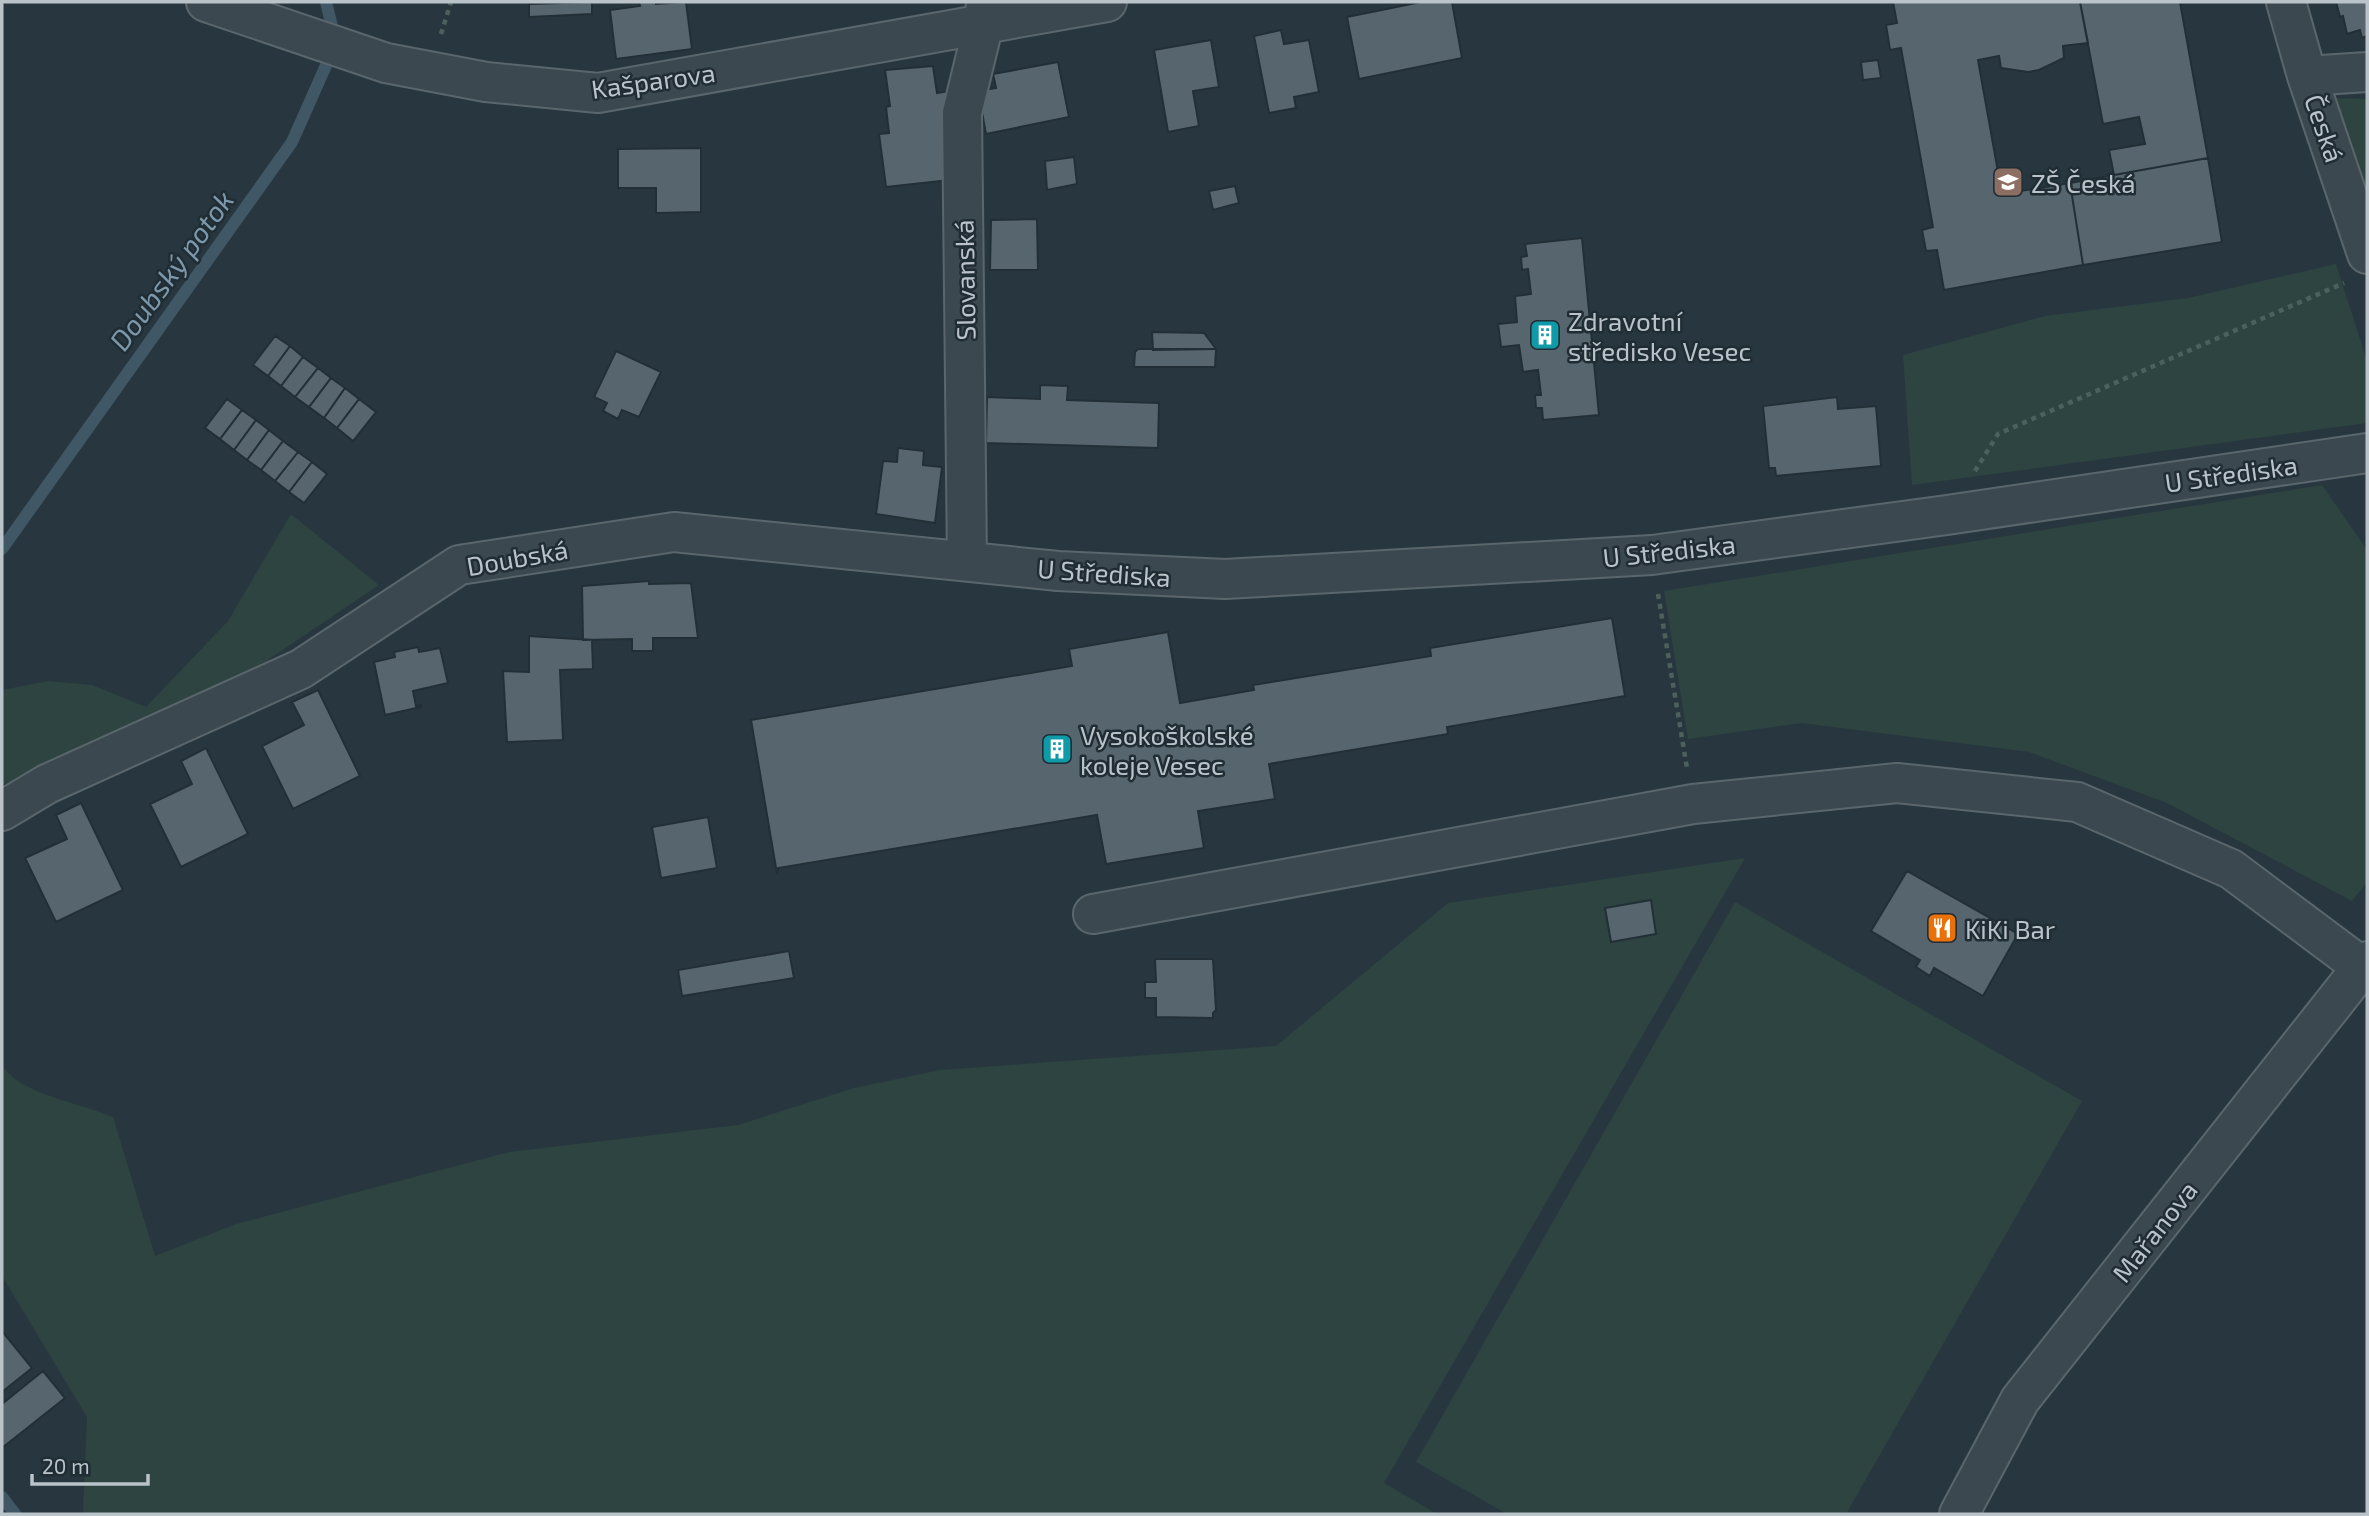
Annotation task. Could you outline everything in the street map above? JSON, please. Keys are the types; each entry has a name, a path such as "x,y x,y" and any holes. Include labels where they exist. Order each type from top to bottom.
{"street":[{"name":"Kašparova","path":"206,2 386,63 486,82 598,93 985,12 1107,2"},
{"name":"Česká","path":"2286,2 2358,267"},
{"name":"Slovanská","path":"967,561 962,113 985,12"},
{"path":"2307,76 2367,72"},
{"name":"U Střediska","path":"967,561 1058,570 1225,579 1652,555 2367,453"},
{"name":"Doubská","path":"2,811 47,784 301,669 459,565 674,532 967,561"},
{"path":"1093,914 1693,804 1897,783 2077,802 2231,869 2365,964"},
{"name":"Mařanova","path":"1959,1514 2020,1400 2365,964"}],"path":[{"path":"1947,515 1998,434 2358,267"},
{"path":"1652,555 1693,804"}],"green space":[{"path":"2331,98 2367,99 2367,201"},
{"path":"2336,264 2367,361 2367,423 1912,485 1903,355 2045,316 2188,298"},
{"path":"2322,485 2367,550 2367,882 2352,901 2167,803 2029,752 1802,723 1688,739 1664,591"},
{"path":"291,514 379,585 259,666 181,709 2,785 2,690 48,681 92,685 146,707 228,621"},
{"path":"1745,858 1384,1483 1437,1514 83,1514 87,1417 2,1276 2,1066 14,1078 29,1087 113,1117 155,1256 236,1224 509,1152 738,1125 854,1088 940,1070 1276,1046 1448,903"},
{"path":"1735,902 2082,1101 1846,1514 1507,1514 1416,1462"}],"building":[{"path":"592,2 592,14 529,17 529,4"},
{"path":"639,2 686,2 692,49 616,59 610,10 640,6"},
{"path":"1421,2 1452,2 1462,58 1359,79 1347,17"},
{"path":"1893,2 2080,2 2088,43 2063,46 2064,58 2039,70 2028,72 2001,68 1999,56 1978,60 2002,194 2070,183 2083,265 1944,290 1937,250 1926,251 1922,230 1933,227 1901,48 1890,50 1886,25 1897,23"},
{"path":"2080,2 2180,2 2208,158 2114,175 2109,150 2145,144 2139,117 2103,124"},
{"path":"2336,2 2367,2 2367,36 2362,38 2360,30 2347,34"},
{"path":"1281,30 1284,44 1309,40 1319,92 1294,97 1296,108 1269,113 1254,36"},
{"path":"1211,40 1219,87 1193,91 1199,126 1168,132 1154,50"},
{"path":"1878,60 1881,78 1863,80 1861,62"},
{"path":"1058,62 1069,117 986,134 978,91 996,88 993,74"},
{"path":"933,66 937,93 949,91 950,180 886,187 879,134 889,133 886,107 890,106 885,70"},
{"path":"701,148 701,212 656,213 656,188 618,188 618,149"},
{"path":"1074,157 1077,184 1047,190 1045,161"},
{"path":"2208,158 2222,242 2083,265 2070,183"},
{"path":"1235,186 1239,203 1213,210 1209,191"},
{"path":"1037,219 1038,270 990,270 991,220"},
{"name":"Zdravotní středisko Vesec","path":"1582,238 1599,415 1543,420 1542,408 1536,408 1535,395 1541,395 1538,370 1523,372 1519,345 1501,347 1498,324 1517,322 1515,296 1531,294 1528,269 1522,270 1521,257 1527,256 1525,244"},
{"path":"1152,332 1204,333 1216,349 1153,350"},
{"path":"275,336 290,346 268,376 253,365"},
{"path":"290,346 303,357 281,386 268,376"},
{"path":"1138,349 1216,349 1215,367 1134,367 1135,352"},
{"path":"616,351 661,372 639,417 622,410 618,419 603,411 607,403 594,397"},
{"path":"303,357 318,368 295,397 281,386"},
{"path":"318,368 331,378 309,407 295,397"},
{"path":"331,378 345,388 324,418 309,407"},
{"path":"1040,385 1068,386 1067,400 1159,403 1158,448 986,443 987,397 1040,399"},
{"path":"345,388 359,399 337,428 324,418"},
{"path":"1837,397 1838,409 1876,406 1881,466 1776,476 1775,468 1769,468 1763,406"},
{"path":"227,399 242,410 220,439 205,428"},
{"path":"359,399 376,412 353,441 337,428"},
{"path":"242,410 256,420 234,450 220,439"},
{"path":"256,420 269,430 247,460 234,450"},
{"path":"269,430 283,441 261,470 247,460"},
{"path":"283,441 298,452 275,481 261,470"},
{"path":"898,448 924,451 923,465 942,467 935,523 876,514 883,461 897,462"},
{"path":"298,452 312,462 289,492 275,481"},
{"path":"312,462 327,474 304,503 289,492"},
{"path":"649,581 649,584 691,583 698,638 653,638 653,651 632,651 632,639 583,640 582,586"},
{"name":"Vysokoškolské koleje Vesec","path":"1612,618 1625,696 1447,727 1448,734 1269,764 1275,799 1198,811 1204,848 1106,864 1097,815 778,868 777,874 751,720 1072,666 1069,649 1168,632 1180,703 1254,690 1253,685 1431,656 1430,648"},
{"path":"529,636 592,640 593,669 560,670 563,740 507,742 503,671 529,672"},
{"path":"418,647 419,652 440,648 448,683 413,691 416,706 421,707 385,715 374,662 395,657 394,652"},
{"path":"318,690 360,776 293,809 262,746 304,725 292,702"},
{"path":"206,748 248,834 181,867 150,804 192,784 181,761"},
{"path":"81,803 123,890 56,922 25,858 67,839 56,815"},
{"path":"708,817 717,868 661,878 652,827"},
{"path":"1907,871 2018,934 1983,996 1934,968 1930,976 1916,967 1920,960 1871,931"},
{"path":"1651,900 1656,934 1611,942 1605,908"},
{"path":"789,951 794,978 682,996 678,970"},
{"path":"1155,959 1213,959 1216,1010 1213,1018 1156,1017 1156,998 1145,998 1145,982 1156,982"},
{"path":"2,1331 32,1368 2,1392"},
{"path":"43,1371 65,1398 2,1448 2,1404"}],"waterway":[{"name":"Doubský potok","path":"2,549 292,142 336,43 326,2"},
{"name":"Doubský potok","path":"2,1497 15,1514"}],"place":[{"name":"ZŠ Česká","path":"2008,182"},
{"name":"Zdravotní středisko Vesec","path":"1545,335"},
{"name":"Vysokoškolské koleje Vesec","path":"1057,749"},
{"name":"KiKi Bar","path":"1942,928"}]}
